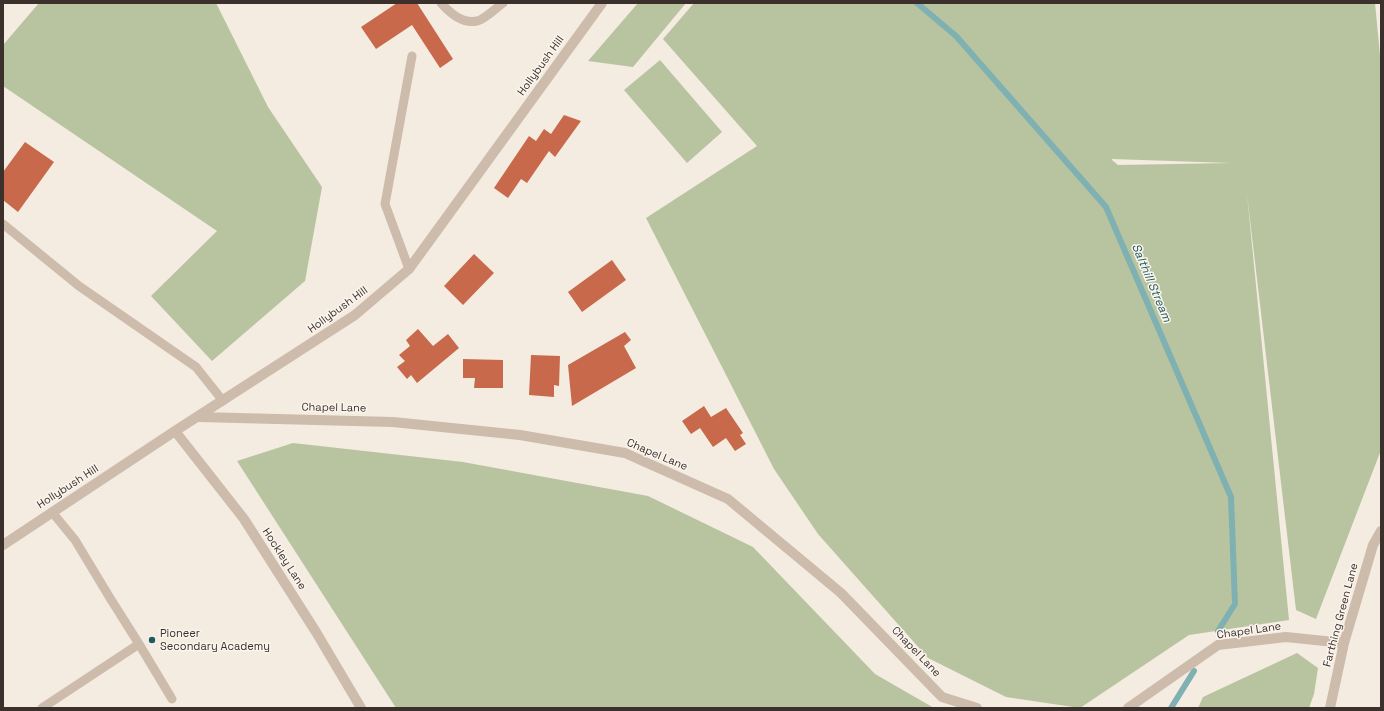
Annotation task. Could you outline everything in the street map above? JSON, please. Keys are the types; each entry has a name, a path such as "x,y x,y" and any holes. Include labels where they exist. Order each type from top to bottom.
{"street":[{"name":"Hollybush Hill","path":"3,545 175,431 355,315 409,269 602,3"},
{"name":"Chapel Lane","path":"198,417 393,422 520,435 625,453 728,499 842,593 942,697 977,708"},
{"name":"Hockley Lane","path":"175,431 244,519 316,632 361,708"},
{"name":"Farthing Green Lane","path":"1330,708 1344,643 1374,545 1381,531"},
{"name":"Chapel Lane","path":"1128,708 1218,645 1286,637 1344,643"}],"lane":[{"path":"441,3 450,13 462,20 478,21 503,3"},
{"path":"409,269 385,204 412,56"},
{"path":"3,224 79,286 196,368 223,401"},
{"path":"52,512 75,540 140,644 172,699"},
{"path":"42,708 140,644"}],"green space":[{"path":"39,3 216,3 268,107 322,187 305,281 212,361 151,296 217,231 3,86 3,45"},
{"path":"638,3 686,3 633,67 588,61"},
{"path":"694,3 1375,3 1381,66 1381,450 1316,619 1296,610 1247,194 1289,620 1189,635 1080,708 1006,697 928,658 818,534 774,469 646,218 757,146 663,39","holes":["1112,159 1231,163 1118,165"]},
{"path":"660,60 722,132 687,163 624,90"},
{"path":"293,443 463,462 648,496 753,547 875,674 934,708 396,708 237,461"},
{"path":"1297,653 1318,668 1314,694 1309,708 1198,708 1203,697"}],"building":[{"path":"397,3 417,3 453,59 440,68 412,25 376,49 361,27"},
{"path":"564,115 581,121 555,157 549,151 527,183 521,179 508,198 494,188 529,136 536,141 544,129 551,134"},
{"path":"25,142 54,162 18,212 3,200 3,172"},
{"path":"474,254 494,273 463,305 444,286"},
{"path":"612,260 626,280 582,312 568,292"},
{"path":"418,329 433,346 448,334 459,348 417,383 411,375 407,379 397,367 405,361 399,355 410,346 406,340"},
{"path":"625,332 631,340 624,346 636,368 572,406 568,365"},
{"path":"531,355 560,356 559,386 554,385 554,397 529,395"},
{"path":"463,359 503,360 503,388 474,388 475,378 463,378"},
{"path":"704,406 711,417 726,408 743,433 740,435 746,444 735,451 726,438 713,447 700,428 691,434 682,421"}],"waterway":[{"name":"Salthill Stream","path":"917,3 956,36 1106,207 1231,497 1235,604 1218,631"},
{"name":"Salthill Stream","path":"1171,708 1194,671"}],"place":[{"name":"Pioneer Secondary Academy","path":"152,640"}]}
